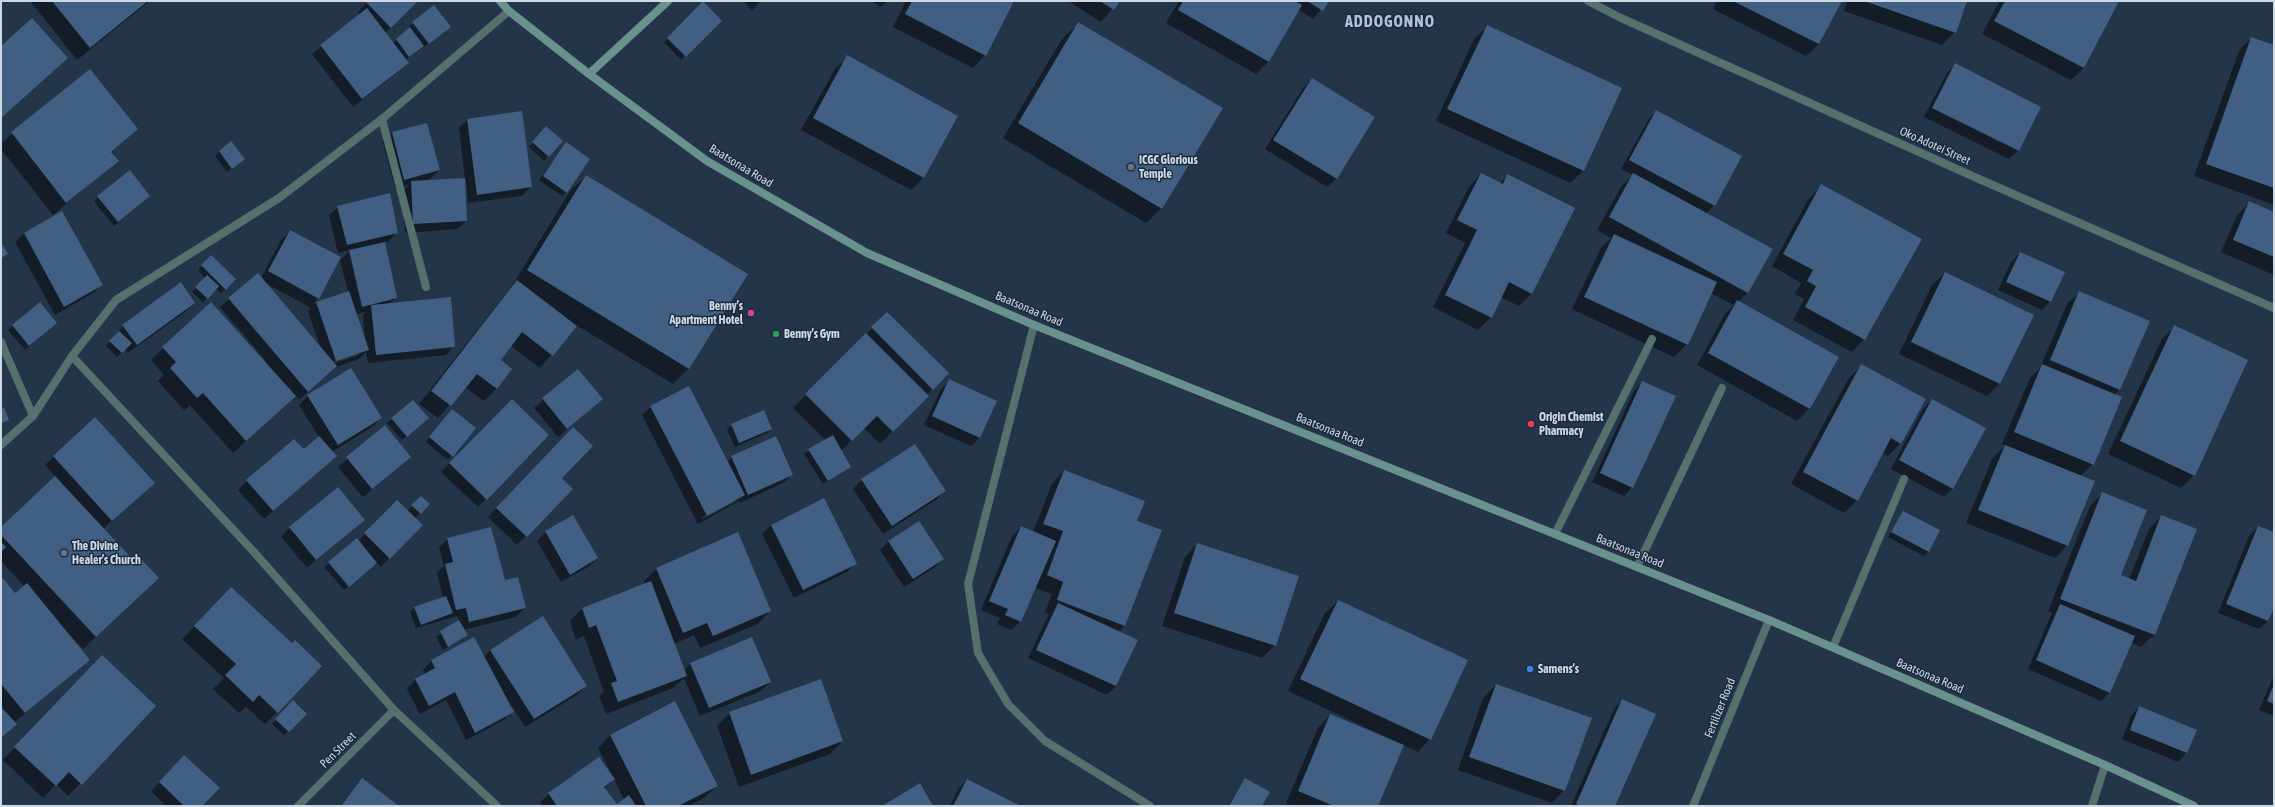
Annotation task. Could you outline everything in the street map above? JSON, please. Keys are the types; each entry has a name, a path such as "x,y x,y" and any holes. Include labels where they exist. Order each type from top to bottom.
{"street":[{"name":"Baatsonaa Road","path":"500,1 509,11 590,74 707,161 867,253 1034,325 1769,620 2105,765 2194,806"},
{"path":"590,74 668,1"},
{"name":"Oko Adotei Street","path":"1588,1 1621,18 1972,176 2274,308"},
{"path":"1,445 33,416 72,356 116,300 279,198 382,119 509,11"},
{"path":"382,119 426,287"},
{"path":"1034,325 968,584 978,653 1008,704 1045,741 1150,806"},
{"path":"1555,534 1652,339"},
{"path":"1,342 33,416"},
{"path":"72,356 253,551 394,710 497,806"},
{"path":"1637,566 1722,388"},
{"path":"1833,648 1904,479"},
{"name":"Fertilizer Road","path":"1693,806 1769,620"},
{"name":"Pen Street","path":"298,806 394,710"},
{"path":"2092,806 2105,765"}],"building":[{"path":"52,1 148,1 90,48"},
{"path":"418,1 391,28 366,2"},
{"path":"703,1 722,21 686,57 667,38"},
{"path":"912,1 1014,1 986,56 905,14"},
{"path":"1100,1 1120,1 1114,10"},
{"path":"1183,1 1295,1 1302,5 1269,62 1178,10"},
{"path":"1307,1 1329,1 1323,11"},
{"path":"1733,1 1842,1 1819,44"},
{"path":"1864,1 1967,1 1956,33"},
{"path":"2005,1 2119,1 2084,68 1994,21"},
{"path":"434,5 451,27 429,44 412,22"},
{"path":"367,8 409,63 362,99 320,45"},
{"path":"32,18 68,58 1,118 1,46"},
{"path":"1078,22 1223,108 1162,209 1018,123"},
{"path":"1487,25 1622,88 1584,171 1447,109"},
{"path":"410,27 424,46 409,57 396,39"},
{"path":"2251,37 2274,45 2274,188 2206,164"},
{"path":"847,55 958,116 924,178 813,118"},
{"path":"1955,63 2041,107 2019,151 1932,108"},
{"path":"90,69 138,129 111,152 119,161 66,203 11,132"},
{"path":"1312,78 1375,117 1337,179 1273,140"},
{"path":"1656,110 1742,156 1715,206 1629,160"},
{"path":"522,111 532,187 477,195 467,119"},
{"path":"427,123 440,170 404,180 392,132"},
{"path":"546,126 563,141 549,157 532,142"},
{"path":"231,141 245,159 232,169 219,151"},
{"path":"566,142 590,159 567,193 543,176"},
{"path":"130,170 150,196 118,222 97,196"},
{"path":"1481,173 1503,184 1507,174 1575,208 1532,294 1509,282 1492,318 1445,295 1477,230 1457,220"},
{"path":"1633,173 1773,249 1748,293 1609,217"},
{"path":"586,175 748,274 689,369 527,270"},
{"path":"465,178 467,221 413,224 411,181"},
{"path":"1821,184 1922,239 1865,340 1805,307 1816,286 1807,281 1813,270 1783,254"},
{"path":"390,193 398,233 347,245 337,206"},
{"path":"2249,201 2274,212 2274,257 2233,240"},
{"path":"62,211 103,285 64,307 24,233"},
{"path":"290,230 341,257 319,299 268,271"},
{"path":"1614,234 1717,282 1688,345 1584,297"},
{"path":"1,242 8,254 1,258"},
{"path":"385,242 397,298 362,307 349,250"},
{"path":"2020,252 2065,272 2051,302 2006,282"},
{"path":"211,255 236,279 226,290 201,265"},
{"path":"1945,272 2034,315 2000,384 1911,342"},
{"path":"258,273 337,366 308,392 228,298"},
{"path":"207,275 219,286 208,299 195,287"},
{"path":"517,280 577,326 553,356 522,332 501,360 512,369 497,389 477,374 451,406 431,391"},
{"path":"181,282 195,303 137,345 122,325"},
{"path":"349,291 369,350 336,361 316,302"},
{"path":"2079,291 2150,321 2120,390 2050,360"},
{"path":"451,297 455,347 376,355 371,305"},
{"path":"1737,300 1839,357 1810,409 1708,353"},
{"path":"40,302 57,323 29,346 12,325"},
{"path":"211,302 296,396 246,441 203,393 197,398 170,368 176,362 162,347"},
{"path":"887,312 949,373 933,390 871,327"},
{"path":"2174,325 2248,360 2195,476 2120,441"},
{"path":"119,331 132,343 122,353 109,341"},
{"path":"866,333 929,396 893,432 877,416 852,441 805,394"},
{"path":"1861,364 1926,399 1901,444 1891,438 1858,501 1803,472"},
{"path":"2042,364 2122,397 2094,465 2014,432"},
{"path":"351,368 382,418 338,445 307,395"},
{"path":"578,369 603,399 567,429 542,398"},
{"path":"949,379 997,401 980,438 932,416"},
{"path":"1642,381 1676,396 1633,488 1600,473"},
{"path":"689,386 745,495 707,516 650,406"},
{"path":"512,399 549,435 487,500 449,463"},
{"path":"1932,399 1986,428 1953,489 1899,460"},
{"path":"413,400 429,418 407,437 391,418"},
{"path":"4,407 9,420 1,423 1,409"},
{"path":"452,409 476,428 453,457 429,437"},
{"path":"764,410 772,429 739,443 731,424"},
{"path":"95,417 155,483 112,521 53,456"},
{"path":"385,425 411,457 372,489 346,457"},
{"path":"573,427 593,446 562,478 573,489 527,537 496,508"},
{"path":"833,435 851,467 828,481 808,449"},
{"path":"319,436 337,456 273,511 246,480 294,439 304,449"},
{"path":"776,436 793,475 748,495 731,456"},
{"path":"915,444 946,491 892,526 861,479"},
{"path":"2005,445 2095,481 2068,546 1978,510"},
{"path":"1064,470 1145,501 1137,521 1162,530 1125,626 1057,600 1063,582 1047,575 1063,531 1043,524"},
{"path":"55,476 137,564 142,560 159,578 96,637 1,535 1,527"},
{"path":"338,487 365,520 316,560 289,527"},
{"path":"2102,492 2147,510 2121,575 2136,581 2161,515 2197,529 2155,635 2060,599"},
{"path":"421,496 430,504 421,514 411,505"},
{"path":"824,498 857,564 803,590 771,525"},
{"path":"397,500 423,525 390,559 364,533"},
{"path":"1903,511 1940,530 1929,552 1891,532"},
{"path":"573,515 598,558 570,575 545,531"},
{"path":"919,521 944,559 913,579 888,541"},
{"path":"1021,526 1056,541 1021,622 1005,615 1008,609 989,601"},
{"path":"2258,526 2274,532 2274,608 2268,621 2226,604"},
{"path":"491,527 505,580 518,577 526,608 469,622 466,608 456,610 445,564 453,562 447,538"},
{"path":"738,532 771,611 713,636 707,623 683,633 656,568"},
{"path":"357,538 377,563 349,587 328,562"},
{"path":"1,542 6,547 1,552"},
{"path":"1197,543 1299,576 1276,646 1174,613"},
{"path":"3,578 15,593 27,583 90,660 25,713 1,684 1,580"},
{"path":"651,581 687,676 618,702 611,683 617,681 596,625 589,628 582,608"},
{"path":"231,587 292,643 295,640 322,666 278,713 259,695 253,702 225,675 236,664 194,626"},
{"path":"446,596 453,613 421,625 414,607"},
{"path":"1338,600 1468,660 1431,740 1300,679"},
{"path":"1058,603 1138,640 1116,686 1036,650"},
{"path":"2060,604 2135,636 2110,693 2036,660"},
{"path":"543,616 587,686 534,719 490,650"},
{"path":"459,620 468,635 448,647 440,631"},
{"path":"474,637 514,712 475,733 455,692 429,706 415,679 435,668 431,660"},
{"path":"752,637 771,682 709,708 690,663"},
{"path":"102,655 156,706 82,785 69,772 56,786 14,747"},
{"path":"821,679 843,741 751,775 729,712"},
{"path":"1496,684 1592,718 1565,791 1469,757"},
{"path":"2274,684 2274,704 2267,701"},
{"path":"1622,699 1656,714 1615,806 1580,806 1576,804"},
{"path":"293,700 307,714 289,732 275,719"},
{"path":"675,701 718,786 678,806 646,806 610,735"},
{"path":"2139,706 2197,730 2187,753 2130,730"},
{"path":"1,707 17,724 1,738"},
{"path":"1330,714 1404,745 1378,806 1334,806 1298,791"},
{"path":"184,755 220,788 202,806 184,806 159,782"},
{"path":"599,757 615,779 604,787 617,804 629,795 636,806 557,806 548,793"},
{"path":"362,778 399,806 341,806"},
{"path":"1245,778 1270,792 1262,806 1229,806"},
{"path":"967,779 1021,806 953,806"},
{"path":"920,783 933,806 882,806"}],"place":[{"name":"ICGC Glorious Temple","path":"1131,167"},
{"name":"Benny’s Apartment Hotel","path":"751,313"},
{"name":"Benny’s Gym","path":"776,334"},
{"name":"Origin Chemist Pharmacy","path":"1531,424"},
{"name":"The Divine Healer’s Church","path":"64,553"},
{"name":"Samens’s","path":"1530,669"}],"district":[{"name":"ADDOGONNO","path":"1390,22"}]}
